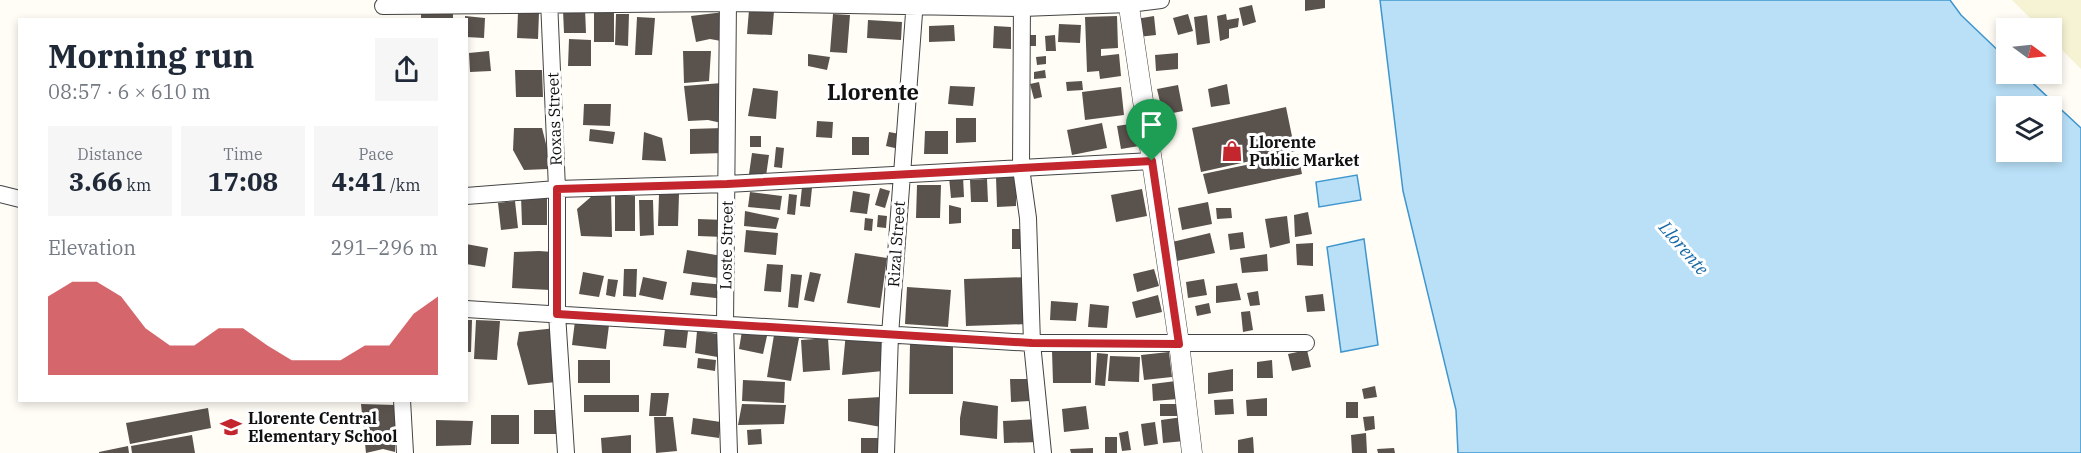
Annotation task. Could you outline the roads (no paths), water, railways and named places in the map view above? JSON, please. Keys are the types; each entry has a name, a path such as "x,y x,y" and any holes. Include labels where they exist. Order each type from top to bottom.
{"street":[{"path":"383,9 549,3 728,1 1022,4 1161,0"},
{"name":"Loste Street","path":"728,1 725,325 729,453"},
{"path":"1129,2 1179,344 1191,453"},
{"name":"Roxas Street","path":"549,3 557,189 557,314 566,453"},
{"name":"Rizal Street","path":"886,453 890,335 915,3"},
{"path":"1022,4 1021,168 1028,218 1032,343 1043,453"},
{"path":"468,196 557,189 727,184 1152,161"},
{"path":"0,194 18,198"},
{"path":"468,309 1032,343 1306,343"},
{"path":"402,402 405,453"}],"water":[{"path":"1380,0 1950,0 1961,15 1996,48 1996,84 2034,84 2047,96 1996,96 1996,162 2062,162 2062,110 2081,128 2081,453 1458,453 1456,410 1403,191"},
{"path":"1357,175 1361,200 1319,207 1316,182"},
{"path":"1364,239 1378,345 1341,352 1327,247"}],"place":[{"name":"Llorente Public Market","path":"1232,151"},
{"name":"Llorente Central Elementary School","path":"231,427"}],"district":[{"name":"Llorente","path":"873,91"}]}
